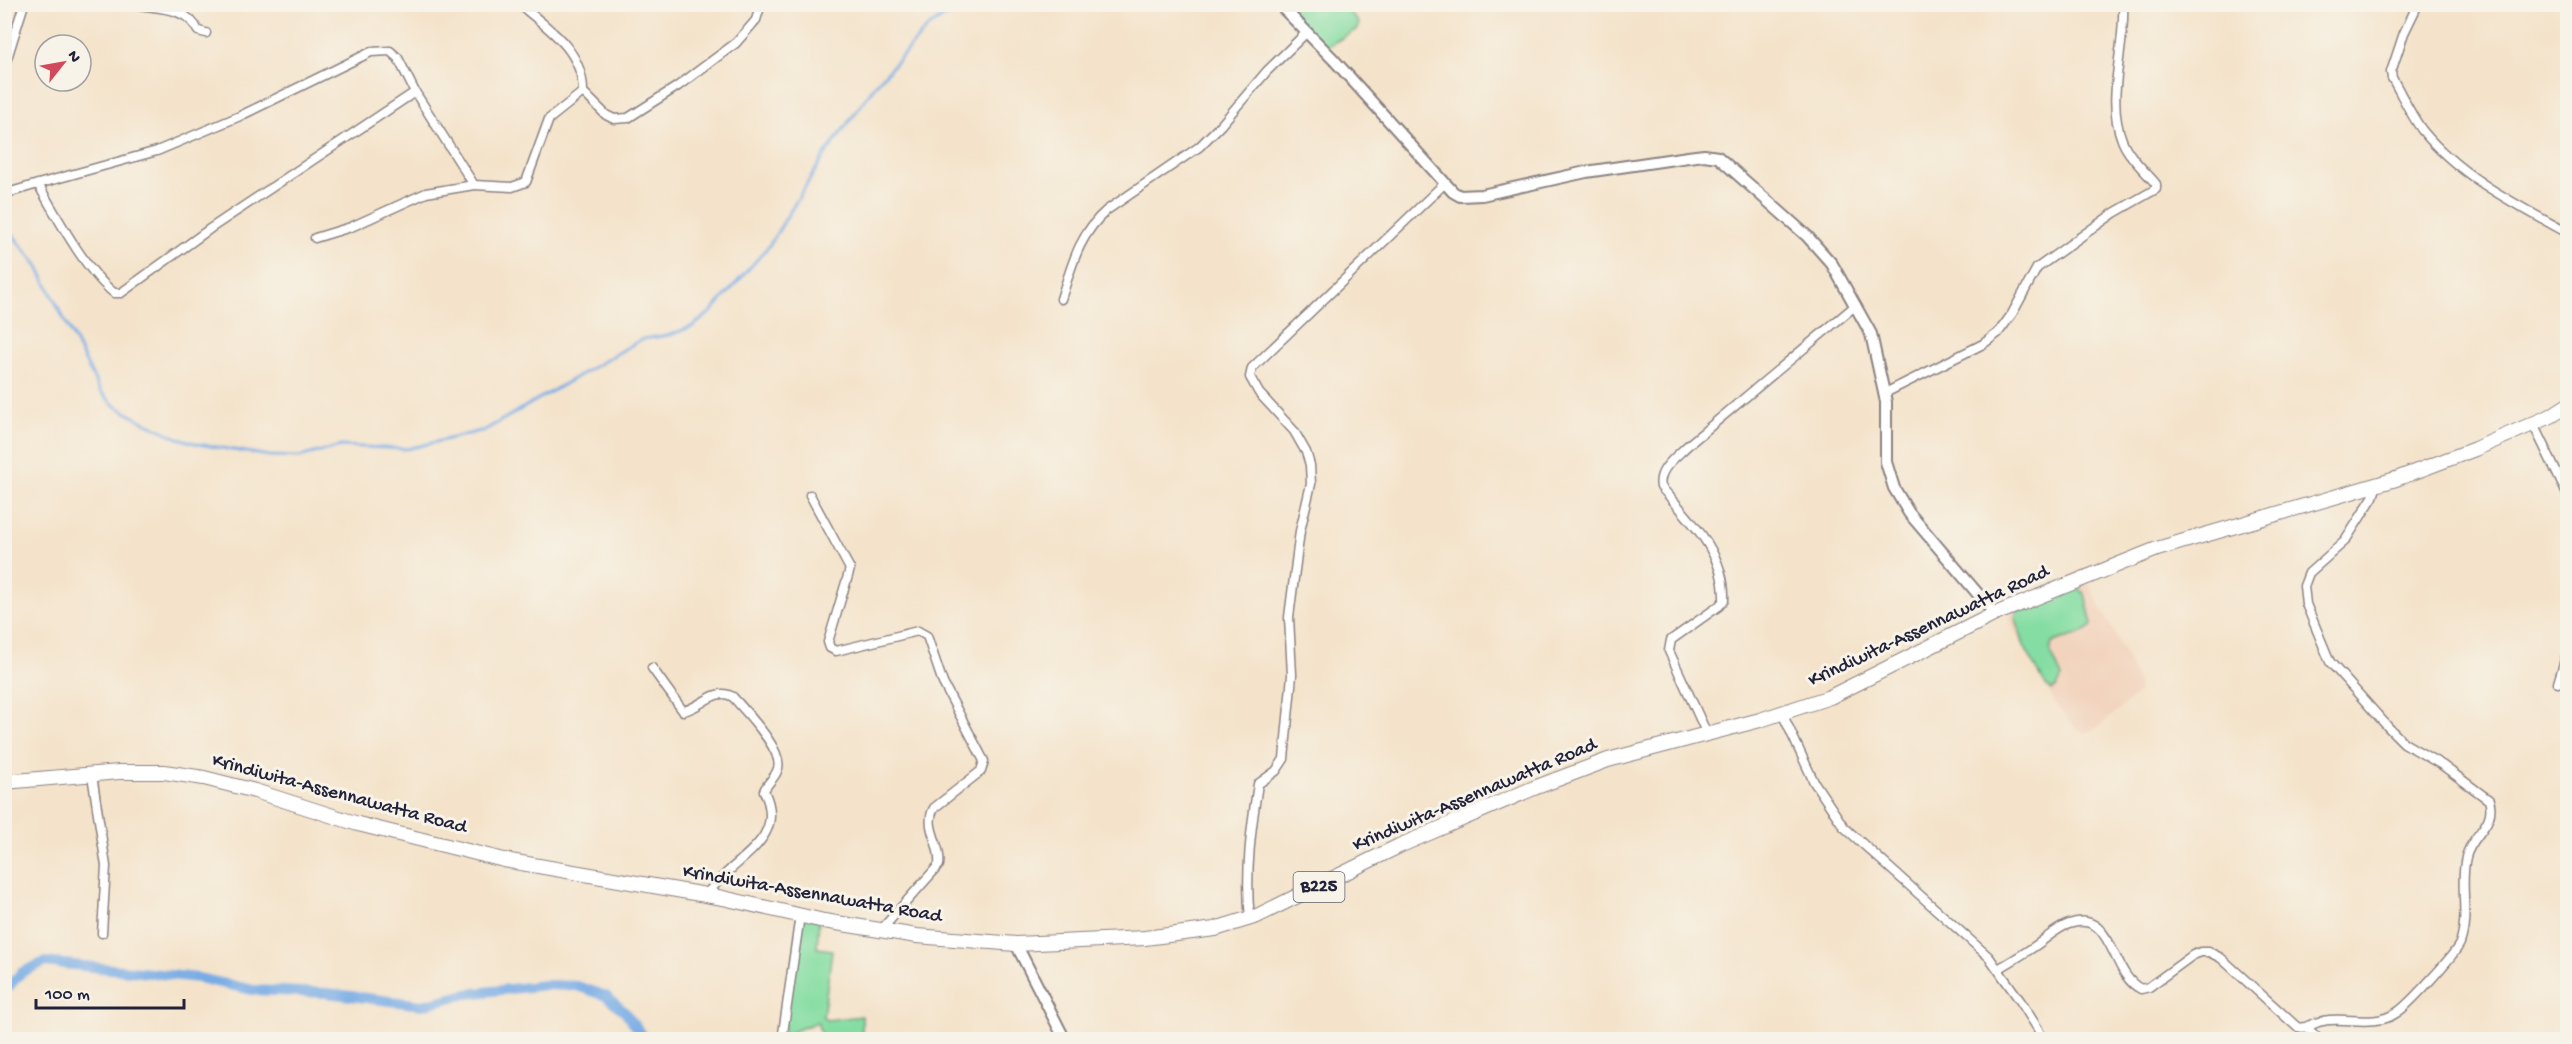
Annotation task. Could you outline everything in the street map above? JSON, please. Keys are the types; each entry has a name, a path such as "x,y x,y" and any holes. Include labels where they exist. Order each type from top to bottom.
{"main road":[{"name":"Krindiwita-Assennawatta Road","path":"4,783 92,775 164,772 204,778 255,790 358,824 504,860 705,895 917,936 1016,944 1145,938 1215,929 1250,919 1344,875 1399,846 1534,788 1608,760 1782,713 1830,697 1995,614 2157,549 2377,485 2475,449 2533,424 2568,405"}],"street":[{"path":"4,68 24,4"},
{"path":"133,4 185,14 194,21 198,31 206,33"},
{"path":"519,4 558,36 573,52 583,79 583,92 606,115 614,119 628,118 678,86 736,43 756,20 761,4"},
{"path":"1279,4 1445,183 1460,196 1482,195 1586,172 1688,156 1718,157 1807,236 1832,264 1871,334 1885,393 1886,462 1894,488 1909,513 1995,614"},
{"path":"1885,393 1983,345 1998,333 2012,314 2037,268 2114,213 2156,189 2156,184 2122,141 2117,120 2116,91 2122,31 2122,4"},
{"path":"2418,4 2404,33 2391,72 2396,86 2422,130 2474,177 2528,212 2568,233"},
{"path":"1061,299 1085,233 1094,221 1198,147 1221,125 1267,71 1306,33"},
{"path":"4,194 157,151 240,116 371,52 390,51 398,58 415,92 474,185"},
{"path":"38,184 91,268 106,287 114,293 121,293 211,228 415,92"},
{"path":"315,238 351,227 426,193 474,185 512,187 526,182 549,119 583,92"},
{"path":"1250,919 1248,897 1251,826 1258,784 1276,771 1284,759 1292,675 1289,616 1300,531 1311,484 1310,465 1306,452 1294,431 1259,393 1250,377 1252,368 1445,183"},
{"path":"1707,734 1670,651 1671,640 1719,606 1725,600 1725,590 1715,558 1705,537 1661,487 1659,480 1663,471 1687,446 1856,305"},
{"path":"2533,424 2568,496"},
{"path":"1998,969 2030,950 2056,930 2070,923 2089,922 2097,925 2107,937 2125,975 2141,989 2149,987 2193,956 2209,952 2221,958 2248,981 2297,1027 2307,1027 2324,1020 2384,1019 2400,1011 2449,958 2459,945 2466,920 2466,857 2471,844 2489,819 2492,809 2489,800 2472,786 2404,743 2340,676 2325,652 2306,604 2304,586 2309,573 2345,541 2373,496 2377,485"},
{"path":"810,495 850,569 828,642 830,648 836,651 918,630 927,636 944,683 984,761 981,771 934,808 930,816 930,825 940,855 939,864 881,930"},
{"path":"2558,683 2568,651"},
{"path":"652,668 683,711 701,704 718,693 726,693 733,697 767,738 779,763 777,771 764,790 770,802 771,818 765,836 749,855 705,895"},
{"path":"1782,713 1814,782 1844,827 1976,944 1998,969 2038,1029 2042,1040"},
{"path":"92,775 106,866 102,933"},
{"path":"782,1040 800,915"},
{"path":"1016,944 1065,1040"},
{"path":"2307,1027 2319,1040"}],"shaded area":[{"path":"2088,583 2125,654 2138,684 2139,692 2100,726 2085,733 2074,727 2057,706 2007,617 2013,609"}],"green space":[{"path":"1282,5 1344,5 1359,23 1357,29 1325,48"},
{"path":"2078,587 2085,594 2092,625 2078,635 2052,643 2050,651 2062,677 2057,687 2052,690 2046,686 2024,646 2015,616 2019,610"},
{"path":"800,915 819,920 817,948 832,950 823,1017 827,1020 862,1016 862,1039 823,1039 817,1022 782,1036"}],"waterway":[{"path":"4,224 37,265 100,391 115,406 138,419 178,438 198,444 270,456 299,457 341,446 407,449 485,430 642,339 670,335 693,326 711,312 769,246 824,156 877,83 929,26 945,16 987,4"},
{"path":"4,992 22,972 45,962 198,978 253,990 327,993 422,1005 467,994 545,985 577,986 606,996 624,1011 646,1040"}]}
